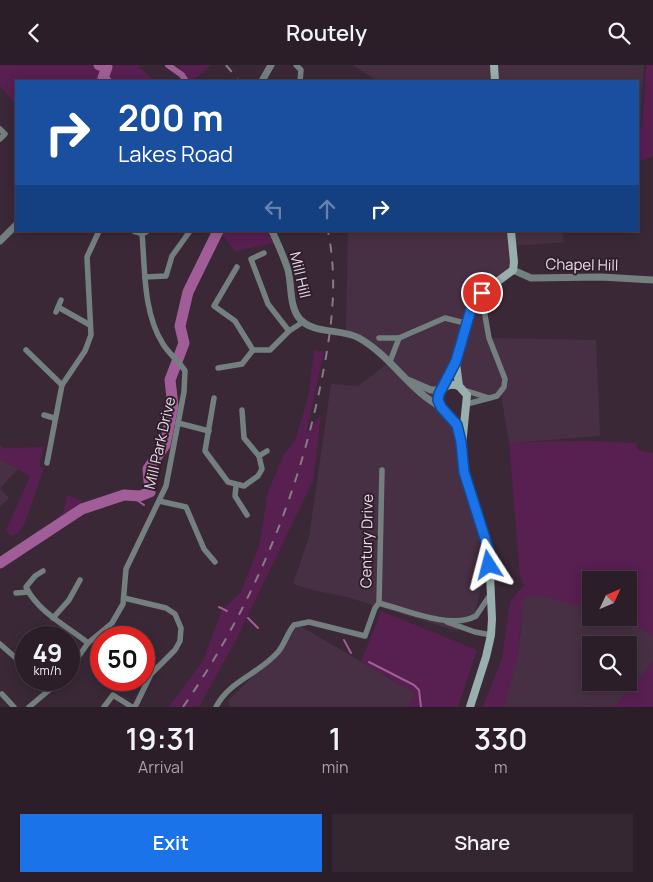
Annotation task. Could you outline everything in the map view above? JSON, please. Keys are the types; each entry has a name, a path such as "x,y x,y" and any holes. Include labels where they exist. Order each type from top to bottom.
{"main road":[{"path":"494,65 495,80"},
{"path":"470,707 491,635 489,551 464,472 457,425 438,400 456,361 471,309 482,293 513,270 511,232"},
{"path":"456,361 466,405 461,442"},
{"path":"443,389 449,385 461,388"},
{"path":"444,410 459,413 466,405"}],"street":[{"path":"262,80 270,65"},
{"path":"296,65 301,70 300,80"},
{"path":"0,129 5,134 0,139"},
{"path":"0,241 15,226"},
{"path":"46,463 55,427 54,418 62,385 85,351 91,335 87,257 99,232"},
{"name":"Mill Park Drive","path":"80,654 88,643 112,623 124,604 126,569 166,486 185,386 185,371 171,354 154,326 145,277 141,232"},
{"path":"145,277 166,276 172,256 189,232"},
{"name":"Mill Hill","path":"272,232 288,269 294,309 303,322"},
{"path":"264,253 252,259 268,304 289,331"},
{"path":"237,267 214,306 235,321 253,350"},
{"name":"Chapel Hill","path":"513,270 531,278 601,277 653,280"},
{"path":"466,405 489,399 501,393 505,379 489,338 483,304"},
{"path":"59,306 90,325"},
{"path":"379,338 399,338 445,318 466,323"},
{"path":"218,368 242,364 253,350 270,349 289,331 303,322 315,328 358,338 369,344 418,392 444,410"},
{"path":"391,359 399,338"},
{"path":"26,350 62,385"},
{"path":"405,379 424,388 443,389"},
{"path":"461,388 489,399"},
{"path":"214,398 205,451 228,482 236,486 244,486 258,476 262,469 259,456 244,438 242,410"},
{"path":"44,415 54,418"},
{"path":"178,423 209,431"},
{"path":"259,456 266,451"},
{"name":"Century Drive","path":"382,471 379,603 445,621 460,621 476,616 488,601 490,592"},
{"path":"236,486 235,496 247,515"},
{"path":"159,501 186,507 204,549 215,562"},
{"path":"43,571 29,582 26,587 28,592 53,618 70,628 88,643"},
{"path":"53,618 69,600 80,580"},
{"path":"16,593 28,592"},
{"path":"104,707 113,695 134,707 151,674 177,645 181,628 175,614 166,607 124,598"},
{"path":"216,707 220,698 232,686 277,652 294,625 309,622 365,636 375,608 379,603"},
{"path":"445,621 474,632 491,635"},
{"path":"0,644 15,657"},
{"path":"29,707 48,691"},
{"path":"2,694 14,707"}],"shaded area":[{"path":"0,65 139,65 154,80 15,80 15,104 0,86"},
{"path":"177,65 211,65 193,80"},
{"path":"353,65 644,65 639,148 639,80 376,80"},
{"path":"646,65 653,65 653,156 639,162 639,127 642,127"},
{"path":"220,232 267,232 274,243 235,251"},
{"path":"348,232 562,232 564,242 513,246 513,270 482,293 489,338 596,340 600,436 509,443 501,394 467,404 467,399 454,384 439,394 461,442 461,455 489,551 475,614 457,631 347,597 293,584 309,537 331,384 358,386 388,363 346,330"},
{"path":"314,350 324,352 306,433 321,415 313,481 236,640 199,707 169,707 203,661 221,612 241,592 259,546 268,492 284,454 295,441 308,397"},
{"path":"591,441 636,443 638,450 653,453 653,636 636,626 638,626 638,571 582,571 582,607 536,595 524,598 517,661 504,707 483,707 502,658 510,602 524,585 520,577 509,442"},
{"path":"0,445 4,448 44,447 39,465 44,469 24,525 19,532 11,536 6,530 30,476 0,459"},
{"path":"0,459 18,469 0,488"},
{"path":"0,488 9,498 0,507"},
{"path":"67,495 82,501 79,507 62,518 60,515 63,514"},
{"path":"573,593 582,596 582,626 638,626 638,620 653,626 653,707 500,707 517,660 522,622 518,596"},
{"path":"381,611 477,650 458,707 408,707 415,693 361,662"},
{"path":"293,622 415,693 408,707 231,707 228,701 277,652"},
{"path":"653,662 653,707 614,707 628,691 637,691 637,680"}],"waterway":[{"path":"99,65 107,67 103,78 105,80"},
{"path":"168,65 182,75 185,80"},
{"path":"0,563 82,509 124,495 140,496 150,492 148,469 165,445 173,406 170,380 184,343 180,326 188,292 218,232"},
{"path":"124,495 134,498 144,505"},
{"path":"219,607 227,611"},
{"path":"248,618 258,628"},
{"path":"344,640 351,653"},
{"path":"369,662 414,685 419,690 421,707"}],"railway":[{"path":"226,65 238,80"},
{"path":"183,707 231,630 251,590 270,549 300,465 312,422 329,341 333,268 328,232"}],"route":[{"path":"482,293 471,309 456,361 439,394 438,400 443,410 457,425 464,472 489,551 489,565"}]}
